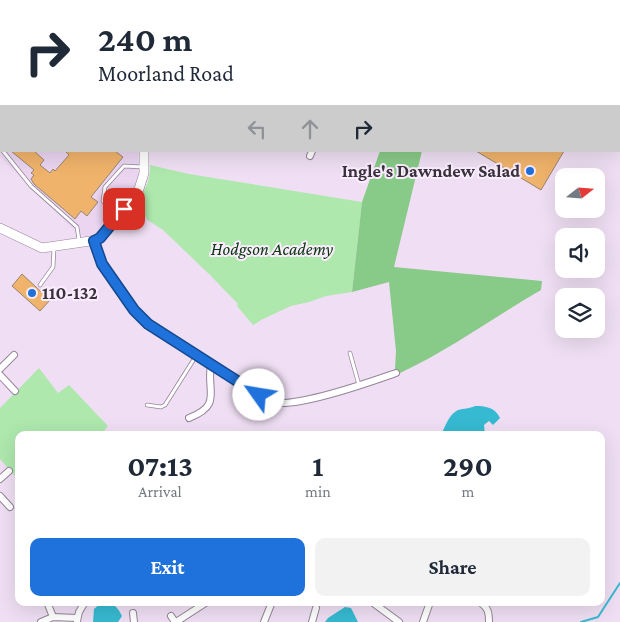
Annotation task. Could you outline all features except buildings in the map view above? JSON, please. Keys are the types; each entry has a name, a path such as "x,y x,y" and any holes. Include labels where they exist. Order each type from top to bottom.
{"street":[{"path":"0,228 36,247 54,247 94,241 100,238 137,194 142,182 144,152"},
{"path":"94,241 102,264 134,310 148,324 271,402 278,404 329,394 396,373"},
{"path":"0,370 14,355"},
{"path":"189,418 200,413 211,402 212,395 209,375 211,364"},
{"path":"0,375 15,391"},
{"path":"0,479 9,471"},
{"path":"1,501 10,507"},
{"path":"49,606 53,617"},
{"path":"40,622 53,617 77,620 84,606"},
{"path":"171,616 176,622 201,606"},
{"path":"264,622 270,606"},
{"path":"377,606 399,622"},
{"path":"423,622 429,606"},
{"path":"486,606 489,612 489,622"},
{"path":"312,622 316,608"},
{"path":"133,613 134,622"}],"lane":[{"path":"4,152 31,186 76,228 80,243"},
{"path":"116,218 103,202 105,187 124,166 144,167"},
{"path":"40,285 53,267 54,247"},
{"path":"350,353 359,385"},
{"path":"147,405 161,408 165,405 196,356"}],"shaded area":[{"path":"0,152 138,152 139,175 135,186 93,236 86,237 76,232 0,157"}],"green space":[{"path":"380,152 422,152 394,267 542,281 541,290 454,344 400,373 395,369 396,351 389,282 352,292 362,202"},
{"name":"Hodgson Academy","path":"150,165 189,174 362,202 352,292 326,296 291,306 253,325 237,306 238,304 163,230 146,219 147,217 130,212 144,190 149,178"},
{"path":"39,368 58,393 69,385 108,426 104,431 15,431 15,476 0,459 0,408"}],"water":[{"path":"475,406 493,409 500,418 493,425 489,421 484,425 485,431 443,431 452,414 458,410"},
{"path":"98,606 114,606 122,616 118,622 93,622 94,609"},
{"path":"345,607 351,608 358,622 325,622 328,618"}],"waterway":[{"path":"581,622 598,617 620,583"}],"place":[{"name":"Ingle's Dawndew Salad","path":"530,171"},
{"name":"110-132","path":"32,293"}],"route":[{"path":"124,209 100,238 94,241 102,264 122,294 148,324 259,395"}]}
